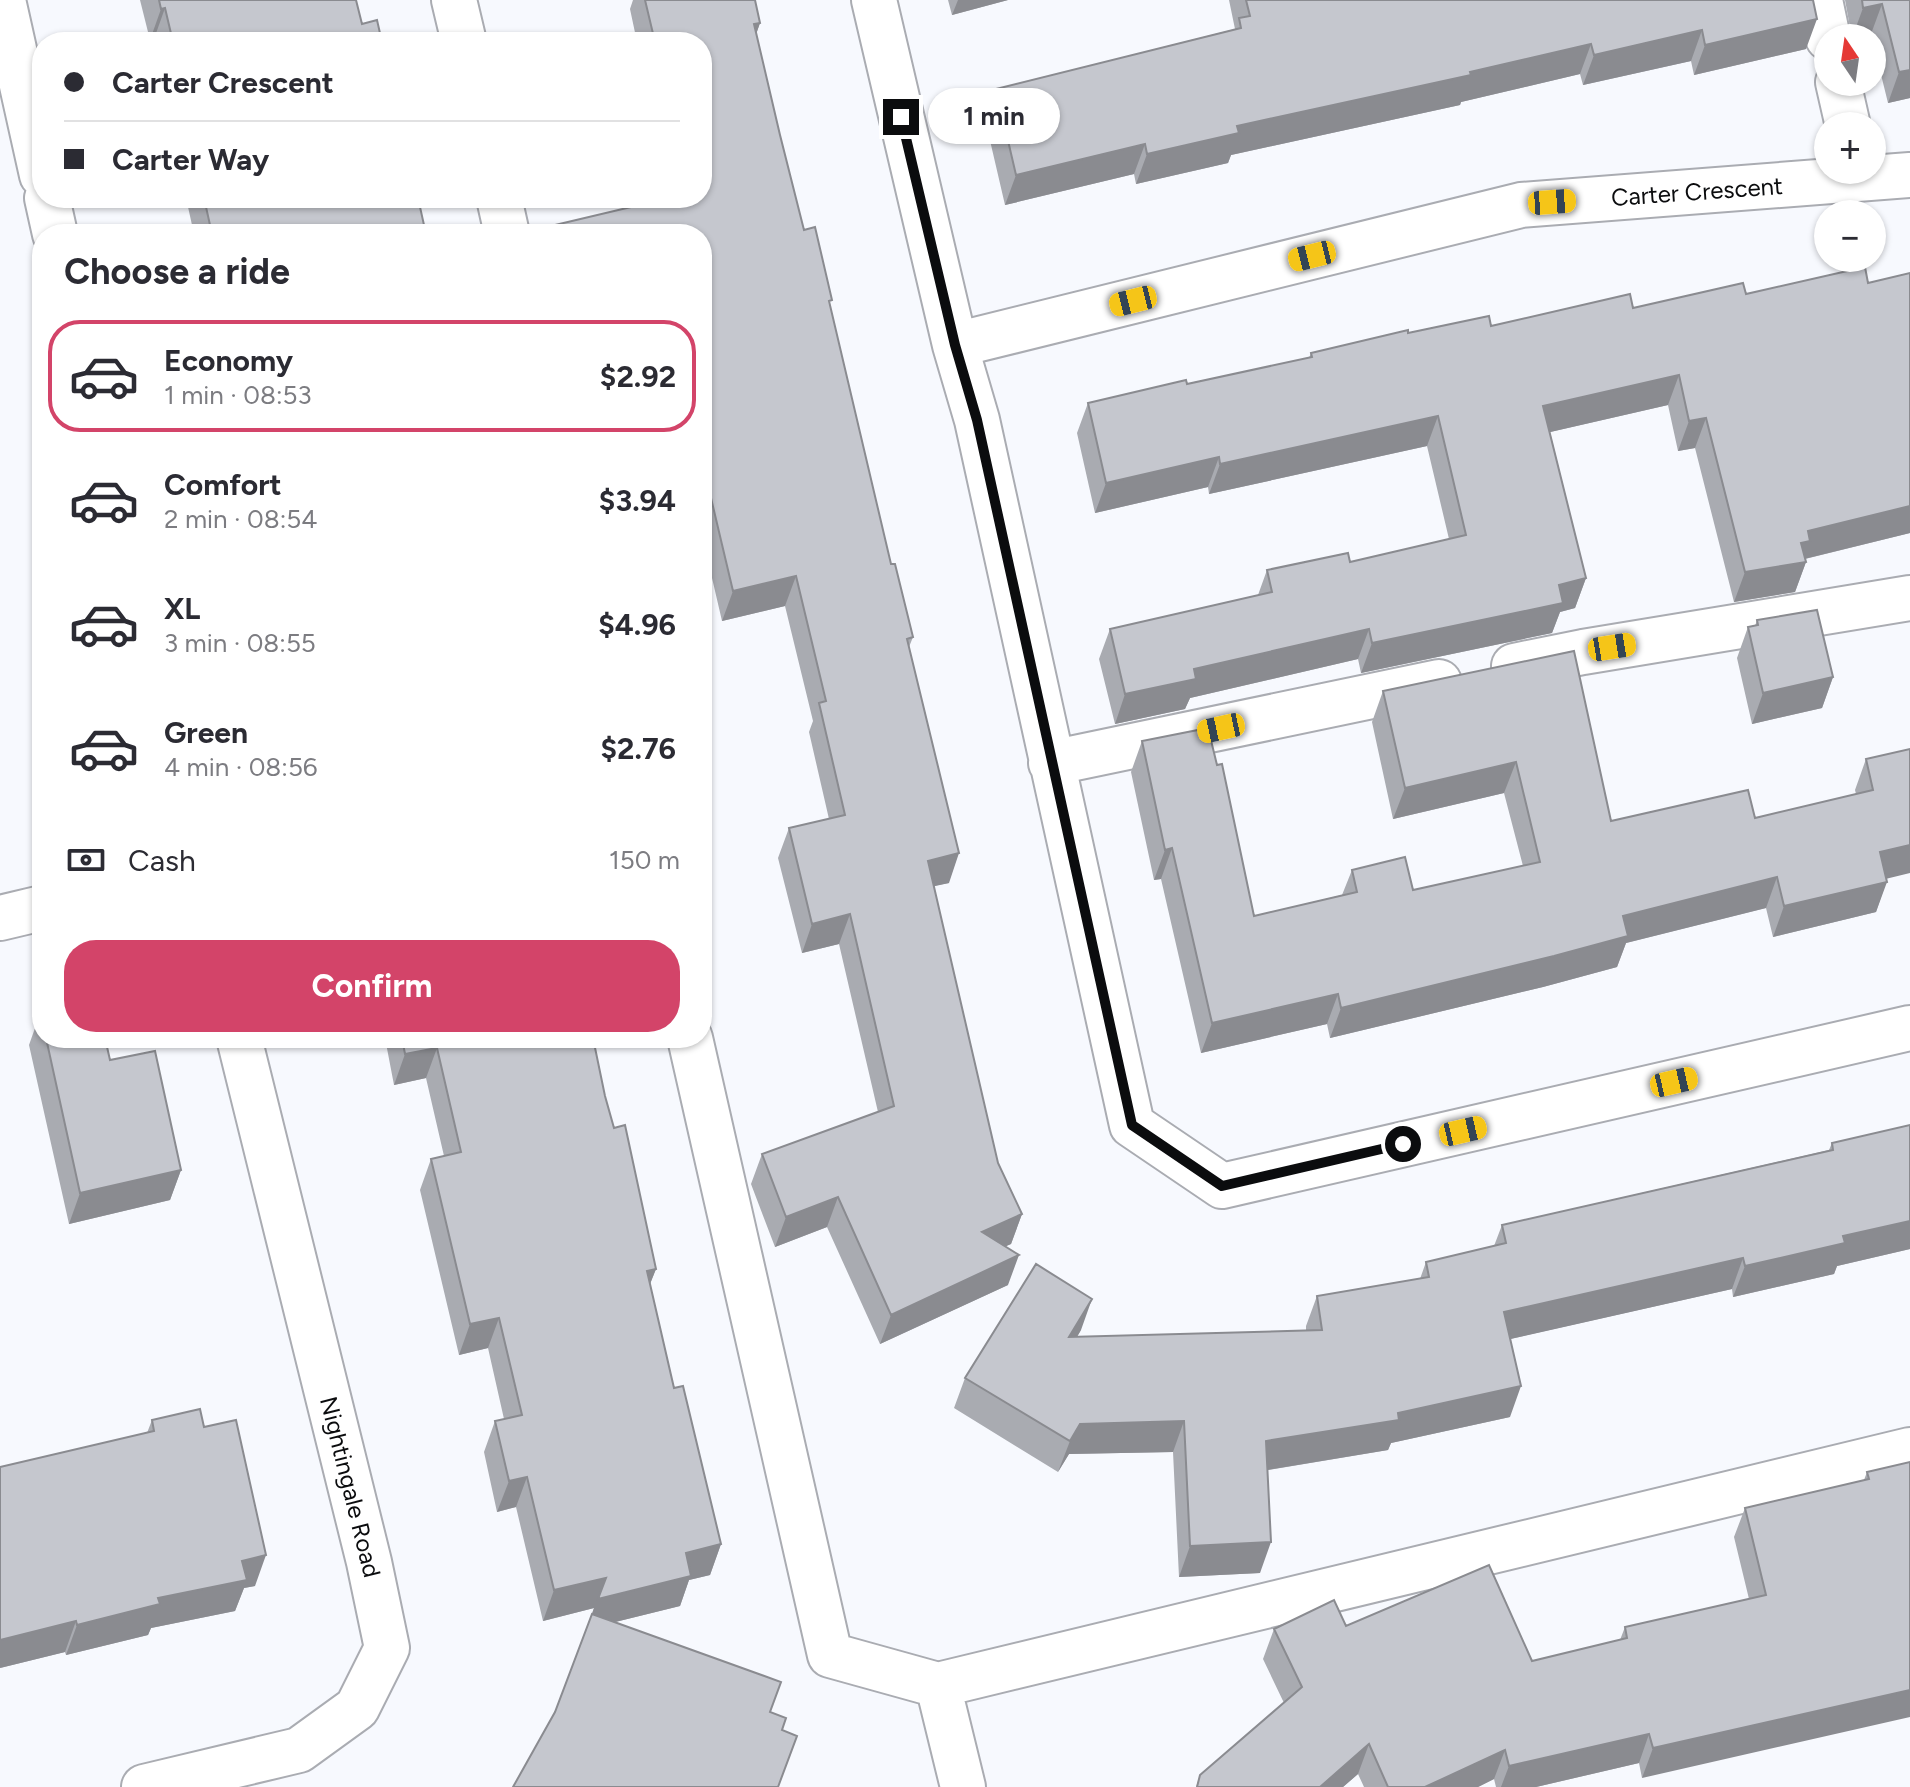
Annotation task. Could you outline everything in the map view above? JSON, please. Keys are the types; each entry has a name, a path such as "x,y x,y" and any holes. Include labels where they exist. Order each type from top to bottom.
{"street":[{"path":"3,0 32,130"},
{"path":"454,0 462,32"},
{"path":"874,0 955,345 977,420 1132,1125 1222,1186 1910,1028"},
{"path":"1820,0 1825,24"},
{"name":"Carter Crescent","path":"1886,175 1910,175"},
{"name":"Carter Crescent","path":"955,345 1521,205 1814,179"},
{"path":"1051,763 1583,652 1910,598"},
{"path":"0,918 32,910"},
{"name":"Nightingale Road","path":"144,1787 299,1750 357,1708 387,1648 369,1562 241,1048"},
{"path":"692,1048 830,1655 938,1685 1910,1450"},
{"path":"938,1685 963,1787"}],"building":[{"path":"159,0 356,0 362,24 377,20 380,32 171,32 165,8 161,9"},
{"path":"645,0 755,0 760,23 754,24 780,135 804,230 815,227 832,300 829,301 891,564 895,564 913,637 907,639 959,853 928,861 998,1163 1022,1214 982,1232 1019,1255 891,1315 838,1197 786,1217 762,1154 894,1106 850,914 812,924 789,828 845,815 819,703 826,701 796,576 733,591 712,502 712,224 559,224 627,208 712,208 712,32 653,32"},
{"path":"1246,0 1813,0 1817,19 1705,45 1702,30 1594,55 1591,44 1470,72 1471,75 1237,126 1239,133 1147,154 1145,144 1016,175 996,89 1241,28 1239,18 1250,16"},
{"path":"1862,0 1910,0 1910,70 1899,72 1882,4 1863,8"},
{"path":"206,208 420,208 424,224 210,224"},
{"path":"1843,272 1866,272 1868,283 1910,273 1910,506 1808,531 1810,541 1801,543 1806,562 1745,572 1706,418 1689,421 1679,375 1543,406 1586,578 1559,585 1563,603 1372,643 1369,629 1194,669 1196,679 1125,694 1110,629 1272,592 1267,570 1348,553 1350,562 1466,535 1438,416 1220,464 1219,457 1106,483 1088,403 1186,380 1187,384 1312,357 1311,353 1408,330 1408,333 1489,316 1491,326 1630,294 1633,308 1743,283 1746,294"},
{"path":"1817,610 1833,677 1763,693 1748,627 1758,625 1757,620"},
{"path":"1574,651 1611,821 1748,790 1755,818 1873,790 1866,759 1910,749 1910,845 1880,852 1887,882 1784,906 1777,877 1623,916 1628,936 1554,956 1341,1008 1338,994 1212,1023 1172,848 1165,850 1142,741 1208,728 1217,765 1222,764 1254,916 1357,892 1352,870 1405,857 1413,890 1540,862 1516,762 1405,788 1383,691"},
{"path":"48,1048 107,1048 110,1060 155,1051 181,1170 80,1193"},
{"path":"404,1048 437,1048 405,1054"},
{"path":"437,1048 595,1048 614,1128 625,1125 656,1269 647,1271 674,1388 683,1386 721,1544 686,1553 691,1576 598,1599 606,1578 554,1590 527,1477 509,1481 495,1421 522,1415 499,1318 470,1324 431,1159 461,1152"},
{"path":"1910,1125 1910,1221 1843,1236 1845,1243 1745,1266 1743,1258 1504,1312 1521,1386 1398,1413 1399,1420 1266,1441 1271,1542 1190,1546 1184,1421 1080,1424 1070,1441 965,1378 1036,1264 1092,1299 1069,1337 1322,1330 1317,1296 1429,1277 1426,1262 1506,1243 1502,1225 1833,1150 1832,1143"},
{"path":"200,1409 204,1427 236,1420 266,1555 242,1561 247,1580 158,1598 160,1604 77,1625 76,1621 0,1640 0,1467 154,1431 152,1420"},
{"path":"1910,1462 1910,1690 1653,1748 1649,1734 1509,1766 1505,1750 1425,1787 1388,1787 1369,1744 1320,1787 1197,1787 1200,1775 1302,1687 1274,1629 1334,1600 1346,1626 1489,1565 1532,1661 1627,1638 1625,1627 1766,1595 1745,1508 1869,1479 1867,1472"},
{"path":"592,1614 781,1682 770,1712 786,1718 782,1730 797,1736 778,1787 513,1787 555,1712"}],"route":[{"path":"901,117 955,345 977,420 1132,1125 1222,1186 1403,1144"}]}
